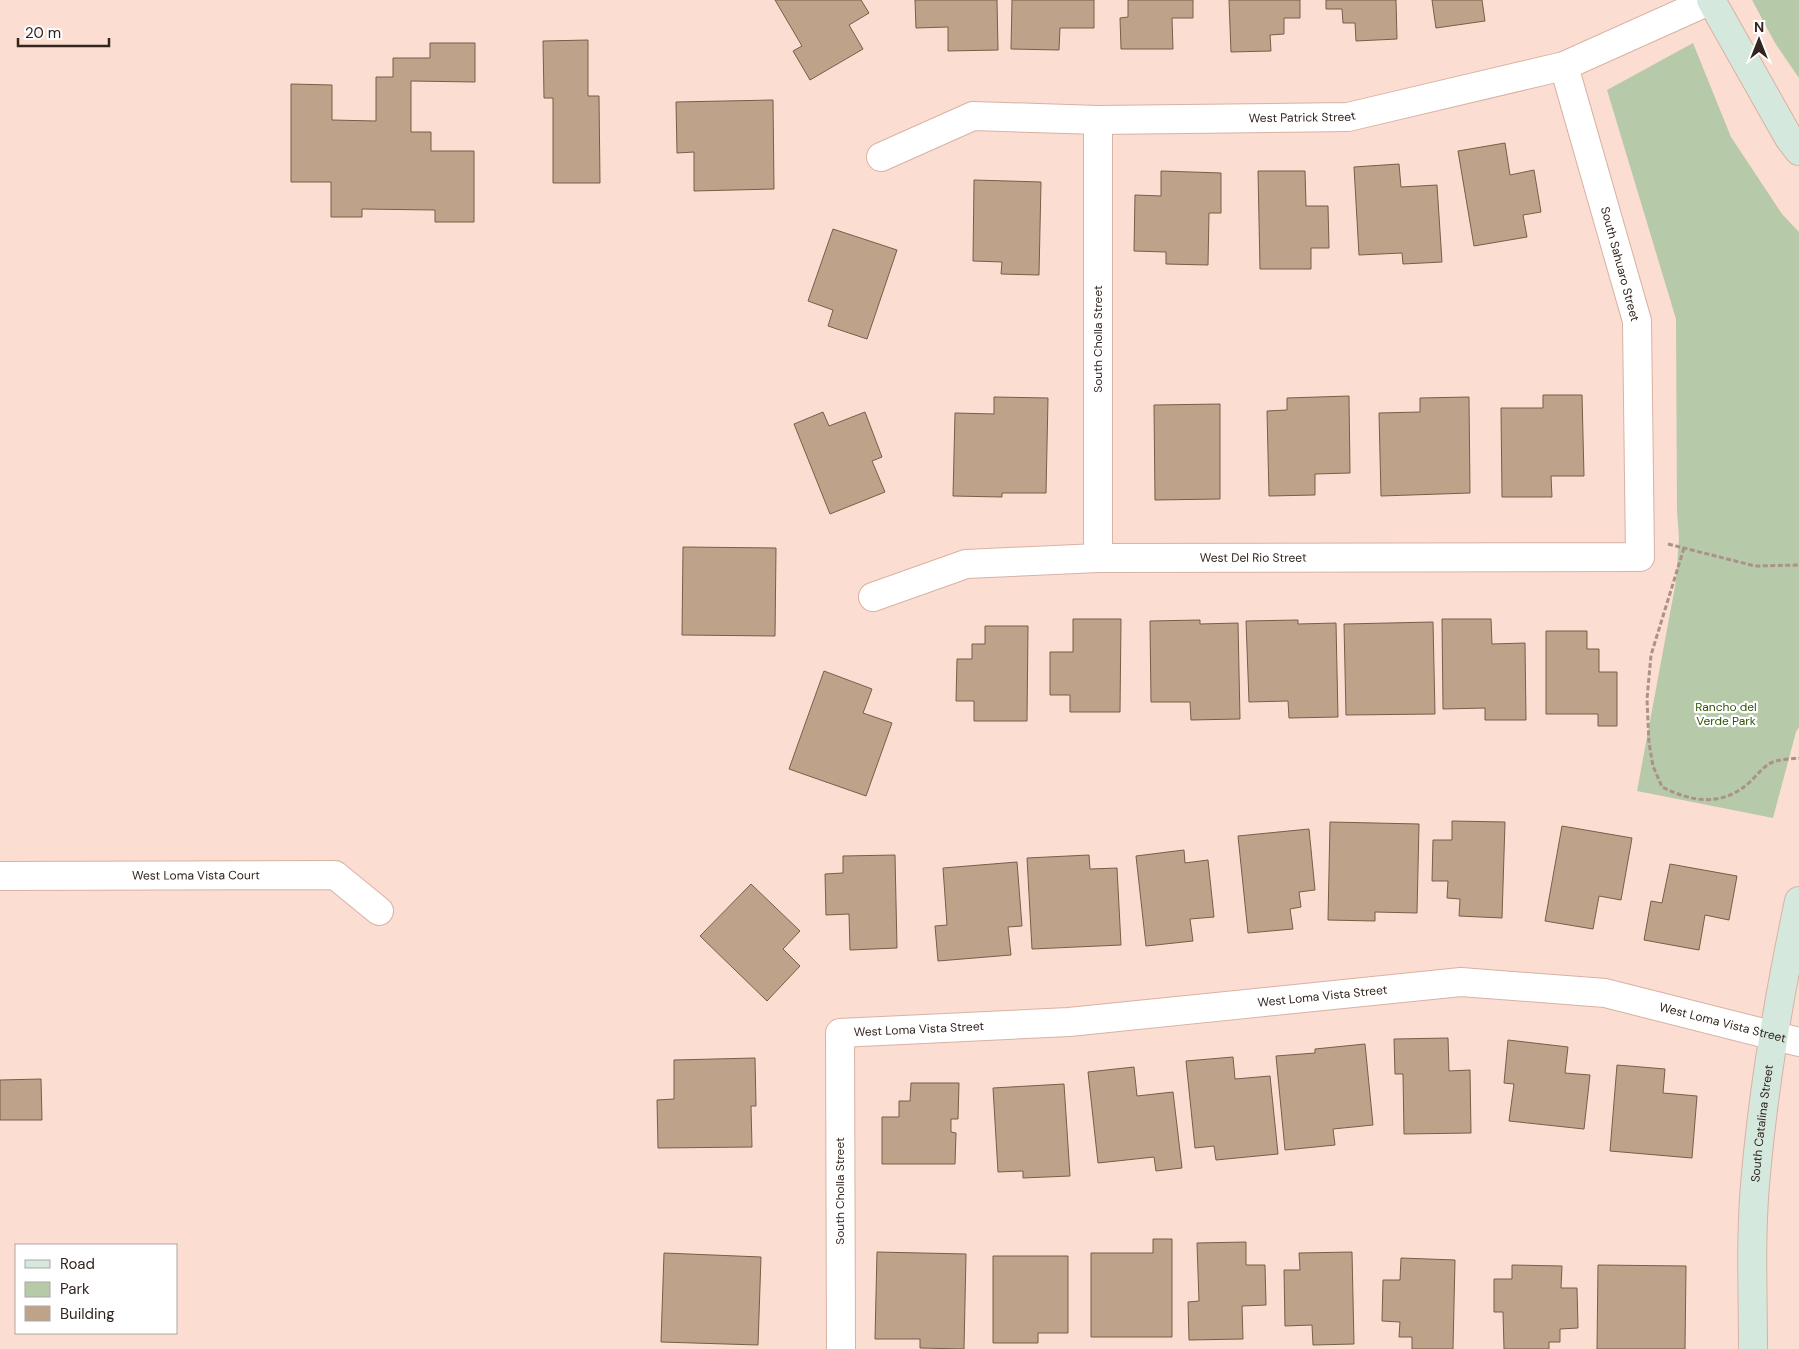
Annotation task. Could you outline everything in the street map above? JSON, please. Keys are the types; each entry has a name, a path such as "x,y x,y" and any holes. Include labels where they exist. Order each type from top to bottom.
{"street":[{"name":"West Patrick Street","path":"881,157 973,116 1098,120 1348,116 1564,66 1711,0"},
{"path":"1711,0 1789,138 1799,151"},
{"name":"South Sahuaro Street","path":"1564,66 1638,321 1640,547"},
{"name":"South Cholla Street","path":"1098,120 1098,558"},
{"name":"West Del Rio Street","path":"873,598 966,564 1098,558 1640,547"},
{"name":"West Loma Vista Court","path":"0,876 335,875 379,911"},
{"name":"South Catalina Street","path":"1753,1349 1755,1175 1786,1038 1799,901"},
{"name":"West Loma Vista Street","path":"840,1033 1069,1022 1461,982 1605,993 1786,1038"},
{"name":"South Cholla Street","path":"840,1033 841,1349"}],"path":[{"path":"1640,547 1684,548 1755,566 1799,565"},
{"path":"1684,548 1651,655 1649,672 1647,699 1649,743 1653,766 1662,787 1680,796 1715,801 1733,794 1750,782 1764,766 1775,761 1799,758"}],"green space":[{"path":"1752,0 1799,0 1799,78 1775,43"},
{"name":"Rancho del Verde Park","path":"1693,43 1731,137 1782,214 1799,232 1799,727 1796,732 1773,818 1637,791 1676,581 1679,538 1677,511 1676,319 1607,90"}],"building":[{"path":"775,0 861,0 869,13 849,25 863,49 810,80 793,51 802,46"},
{"path":"915,0 997,0 998,50 948,51 948,27 916,28"},
{"path":"1012,0 1094,0 1094,28 1060,28 1059,50 1011,49"},
{"path":"1128,0 1193,0 1193,18 1172,18 1173,49 1121,49 1120,18 1128,17"},
{"path":"1229,0 1300,0 1300,18 1284,18 1284,34 1270,35 1271,51 1231,52"},
{"path":"1326,0 1396,0 1397,39 1356,41 1355,23 1343,23 1342,9 1326,9"},
{"path":"1432,0 1482,0 1485,21 1436,28"},
{"path":"588,40 588,96 599,96 600,183 553,183 553,98 544,98 543,41"},
{"path":"430,43 475,43 475,82 411,81 411,132 431,132 431,151 474,151 474,222 435,222 435,210 362,209 362,217 331,217 331,182 291,182 291,84 332,85 332,120 376,121 376,77 393,77 393,58 430,58"},
{"path":"773,100 774,189 694,191 694,152 677,153 676,102"},
{"path":"1505,143 1510,175 1534,170 1541,212 1523,215 1527,237 1474,246 1458,151"},
{"path":"1399,164 1401,187 1437,185 1442,262 1403,264 1402,253 1359,255 1354,167"},
{"path":"1161,171 1221,173 1221,213 1209,213 1208,265 1166,264 1166,252 1134,251 1135,195 1161,196"},
{"path":"1258,171 1305,171 1306,206 1328,206 1329,248 1311,248 1311,269 1260,269"},
{"path":"974,180 1041,182 1039,275 1001,274 1002,262 973,261"},
{"path":"833,229 897,250 867,339 828,326 833,310 808,301"},
{"path":"1543,395 1582,395 1584,476 1551,476 1552,497 1502,497 1501,408 1543,408"},
{"path":"1349,396 1350,473 1315,474 1315,495 1269,496 1267,411 1287,410 1287,398"},
{"path":"994,397 1048,398 1046,493 1002,493 1002,497 953,496 955,413 994,414"},
{"path":"1469,397 1470,493 1381,496 1379,413 1420,412 1420,398"},
{"path":"1220,404 1220,499 1155,500 1154,405"},
{"path":"823,412 829,426 865,412 882,457 872,461 885,492 830,514 794,424"},
{"path":"683,547 776,548 775,636 682,635"},
{"path":"1073,619 1121,619 1120,712 1070,712 1070,695 1050,695 1050,652 1073,652"},
{"path":"1442,619 1491,619 1492,644 1525,643 1526,720 1485,720 1485,708 1443,709"},
{"path":"1200,620 1200,624 1238,623 1240,719 1191,720 1190,702 1151,702 1150,621"},
{"path":"1298,620 1298,624 1336,623 1338,717 1289,718 1288,701 1249,702 1246,621"},
{"path":"1433,622 1435,714 1346,715 1344,624"},
{"path":"985,626 1028,626 1027,721 974,721 974,701 956,701 957,659 972,659 972,644 985,644"},
{"path":"1546,631 1587,631 1587,649 1599,649 1599,672 1617,672 1617,726 1598,726 1598,714 1546,714"},
{"path":"824,671 872,689 863,713 892,723 866,796 789,769"},
{"path":"1452,821 1505,822 1502,918 1459,916 1460,899 1447,898 1448,881 1432,881 1433,840 1452,840"},
{"path":"1330,822 1419,824 1417,913 1375,912 1375,921 1328,920"},
{"path":"1562,826 1632,838 1621,900 1599,896 1593,929 1545,921"},
{"path":"1309,829 1315,890 1299,892 1301,907 1290,909 1293,929 1248,933 1238,836"},
{"path":"1184,850 1185,863 1208,860 1214,917 1190,919 1193,941 1146,946 1136,856"},
{"path":"895,855 897,948 850,950 849,914 826,915 825,874 843,873 843,856"},
{"path":"1089,855 1090,869 1117,868 1121,945 1032,949 1027,858"},
{"path":"1017,862 1022,926 1008,927 1011,955 938,961 935,926 947,925 943,868"},
{"path":"1670,864 1737,876 1729,920 1705,915 1699,950 1644,940 1651,901 1662,903"},
{"path":"751,884 800,931 783,949 800,966 767,1001 700,936"},
{"path":"1448,1038 1449,1071 1470,1070 1471,1133 1404,1134 1403,1074 1395,1074 1394,1039"},
{"path":"1508,1040 1568,1047 1565,1073 1590,1075 1584,1129 1509,1121 1514,1084 1504,1083"},
{"path":"1365,1044 1373,1125 1333,1129 1335,1145 1285,1150 1276,1056 1315,1053 1315,1049"},
{"path":"1233,1057 1235,1079 1270,1076 1278,1154 1216,1160 1214,1146 1195,1148 1186,1061"},
{"path":"755,1058 756,1106 751,1106 752,1147 658,1148 657,1100 674,1099 674,1060"},
{"path":"1617,1065 1665,1069 1663,1093 1697,1096 1692,1158 1610,1151"},
{"path":"1134,1067 1137,1096 1173,1092 1182,1168 1156,1171 1154,1157 1098,1163 1088,1072"},
{"path":"41,1079 42,1120 0,1120 0,1080"},
{"path":"911,1083 959,1083 958,1119 951,1119 951,1132 956,1133 955,1164 882,1164 882,1117 899,1117 899,1101 910,1101"},
{"path":"1064,1084 1070,1176 1023,1178 1023,1171 998,1172 993,1088"},
{"path":"1153,1239 1172,1239 1172,1337 1091,1337 1091,1253 1153,1253"},
{"path":"1246,1242 1246,1265 1265,1265 1266,1305 1242,1306 1243,1339 1189,1340 1188,1302 1199,1301 1197,1243"},
{"path":"877,1252 966,1254 964,1349 920,1348 920,1339 875,1339"},
{"path":"1352,1252 1354,1344 1313,1345 1312,1325 1285,1326 1284,1270 1300,1270 1299,1253"},
{"path":"664,1253 761,1257 758,1345 661,1342"},
{"path":"993,1256 1068,1256 1068,1333 1038,1333 1038,1343 993,1343"},
{"path":"1401,1258 1455,1260 1453,1349 1412,1349 1412,1337 1399,1337 1400,1322 1382,1321 1383,1280 1400,1280"},
{"path":"1512,1265 1562,1266 1561,1288 1577,1288 1578,1328 1560,1329 1560,1342 1549,1342 1549,1349 1504,1349 1503,1312 1494,1312 1494,1279 1512,1279"},
{"path":"1598,1265 1686,1266 1685,1349 1597,1349"}]}
